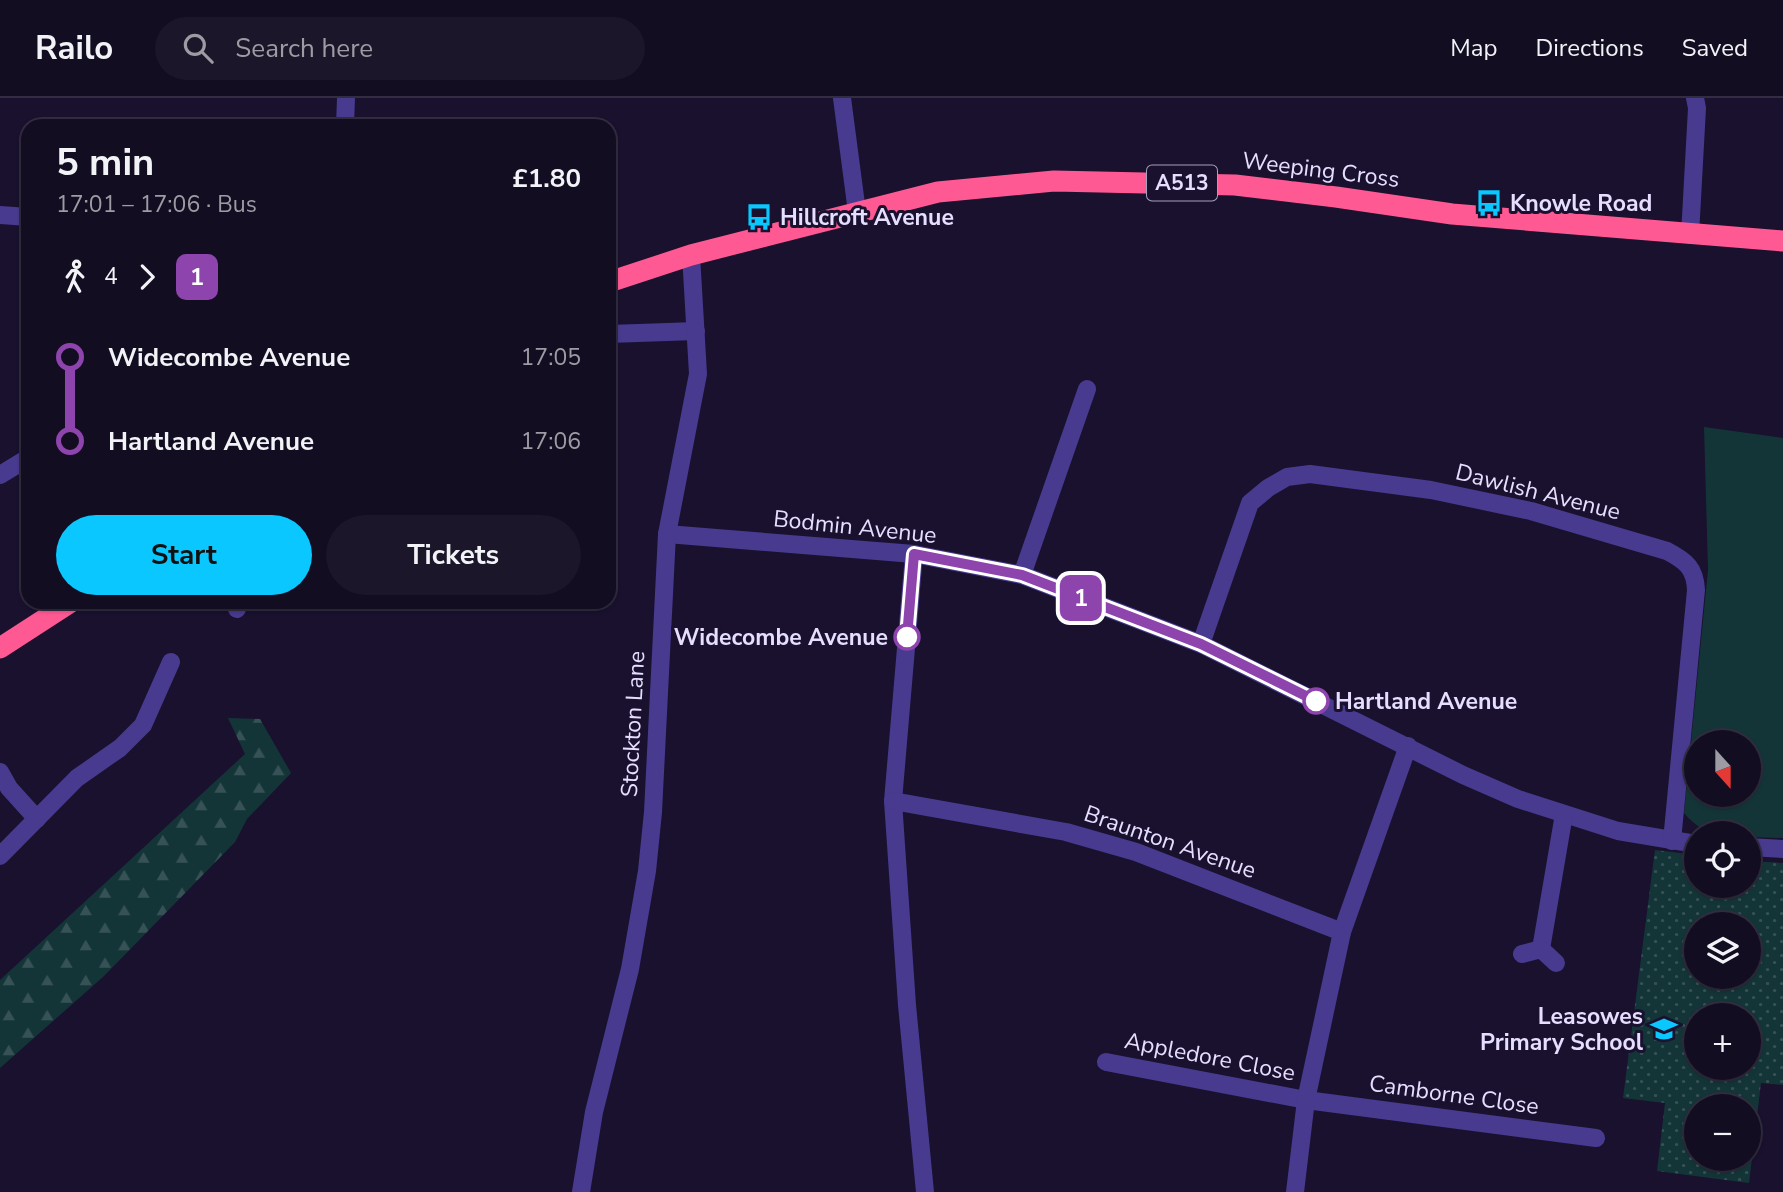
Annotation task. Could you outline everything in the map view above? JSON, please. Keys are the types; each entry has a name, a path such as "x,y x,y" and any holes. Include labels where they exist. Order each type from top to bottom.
{"highway":[{"name":"Weeping Cross","path":"691,255 938,192 1054,181 1234,185 1452,214 1783,241"},
{"name":"A513","path":"616,280 691,255"},
{"path":"0,648 60,609"}],"street":[{"path":"345,119 346,98"},
{"path":"842,98 857,212"},
{"path":"1690,235 1697,108 1695,98"},
{"path":"0,215 21,216"},
{"name":"Stockton Lane","path":"581,1192 594,1112 630,969 647,871 653,812 667,534 698,374 691,255"},
{"path":"616,334 696,331"},
{"path":"1022,575 1087,389"},
{"path":"0,475 21,462"},
{"name":"Dawlish Avenue","path":"1201,644 1250,503 1287,477 1310,474 1432,490 1531,511 1667,551 1682,559 1696,577 1672,841"},
{"name":"Bodmin Avenue","path":"667,534 914,554 1022,575 1201,644 1463,775 1517,799 1618,831 1684,842"},
{"path":"914,554 893,801 907,1004 925,1192"},
{"path":"0,856 77,778 120,748 143,725 171,682 171,662"},
{"path":"1295,1192 1306,1100 1342,932 1408,746"},
{"path":"0,772 9,788 37,819"},
{"name":"Braunton Avenue","path":"893,801 1066,832 1136,852 1342,932"},
{"path":"1541,949 1564,814"},
{"path":"1761,848 1783,849"},
{"path":"1522,954 1541,949"},
{"path":"1541,949 1556,963"},
{"name":"Appledore Close","path":"1106,1062 1306,1100"},
{"name":"Camborne Close","path":"1306,1100 1596,1138"}],"green space":[{"path":"1704,427 1783,438 1783,838 1761,837 1761,821 1692,821 1684,813 1685,807 1761,807 1761,730 1692,730 1708,570"},
{"path":"228,718 260,719 291,773 247,819 235,842 104,976 0,1068 0,980 245,754"},
{"path":"1655,850 1684,854 1684,898 1761,898 1761,862 1783,863 1783,1085 1761,1083 1760,1094 1684,1094 1684,1171 1750,1171 1749,1183 1657,1171 1665,1103 1623,1098"}],"bus line":[{"name":"1","path":"907,637 914,554 1022,575 1201,644 1316,701"}],"place":[{"name":"Knowle Road","path":"1489,203"},
{"name":"Hillcroft Avenue","path":"759,217"},
{"name":"Widecombe Avenue","path":"907,637"},
{"name":"Hartland Avenue","path":"1316,701"},
{"name":"Leasowes Primary School","path":"1664,1029"}]}
